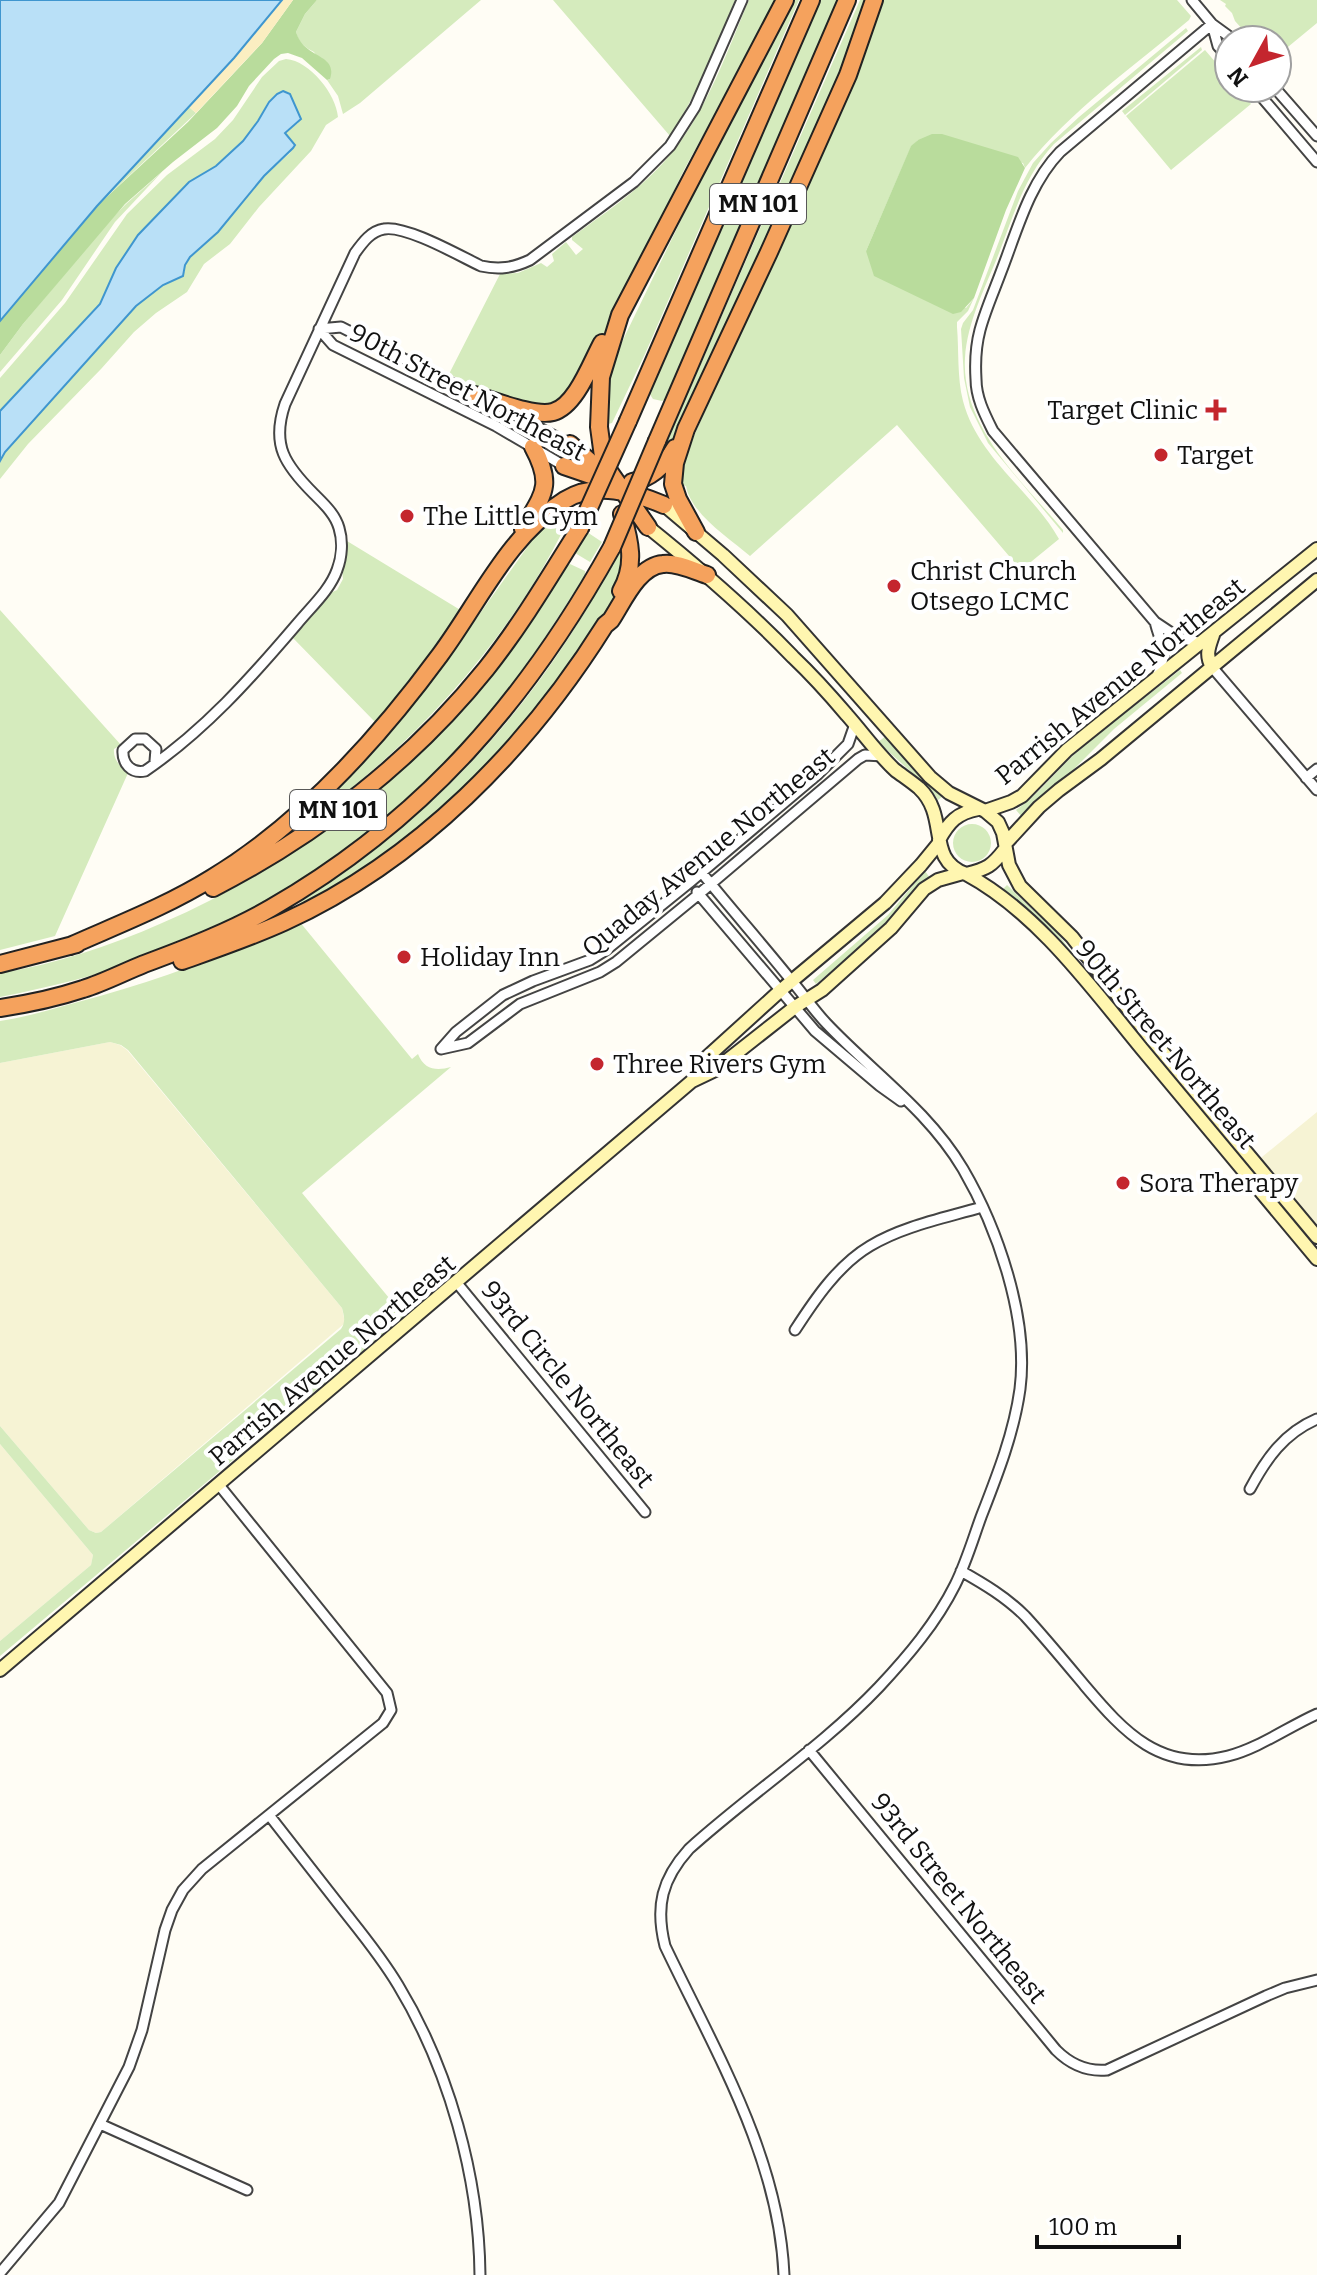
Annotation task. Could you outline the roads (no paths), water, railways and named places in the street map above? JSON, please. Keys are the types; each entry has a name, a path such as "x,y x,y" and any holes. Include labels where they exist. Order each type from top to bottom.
{"highway":[{"path":"474,395 551,413 571,401 605,336 620,315 785,0"},
{"name":"MN 101","path":"0,964 70,946 135,924 249,870 310,831 356,796 448,714 487,668 528,612 580,528 811,0"},
{"name":"MN 101","path":"0,1008 85,989 221,934 270,909 334,869 385,831 434,787 519,692 559,638 612,547 847,0"},
{"path":"510,549 547,513 569,498 653,474 665,463 686,429 769,252 848,75 874,0"},
{"path":"605,625 628,580 631,566 631,549 599,427 601,377 620,315"},
{"path":"686,429 675,463 673,484 696,532"},
{"path":"570,444 614,485 648,527"},
{"path":"70,946 148,912 211,879 256,849 314,798 374,738 441,654 540,500 546,485 543,466 533,447"},
{"path":"564,466 664,505"},
{"path":"111,977 144,974 252,936 323,902 384,863 456,806 519,740 551,702 637,581 653,566 665,563 707,575"}],"main road":[{"path":"648,527 707,575 795,658 895,769 927,796 936,816 939,841 947,861 964,874 992,865 1005,846 998,822 982,810 961,801 930,777 796,624 664,505"},
{"name":"Parrish Avenue Northeast","path":"982,810 1022,796 1067,750 1317,549"},
{"name":"Parrish Avenue Northeast","path":"1005,846 1039,807 1317,580"},
{"path":"1212,667 1207,653 1213,635"},
{"path":"939,841 959,814 982,810"},
{"name":"Parrish Avenue Northeast","path":"692,1081 705,1059 885,903 939,841"},
{"name":"90th Street Northeast","path":"1005,846 1009,865 1020,886 1072,937 1151,1038 1317,1237"},
{"name":"Parrish Avenue Northeast","path":"0,1670 692,1081 715,1070 795,1007 822,990 883,936 924,889 938,880 964,874"},
{"name":"90th Street Northeast","path":"964,874 1009,901 1065,958 1317,1259"}],"street":[{"path":"155,761 219,711 319,599 337,572 341,543 339,528 324,503 288,466 278,428 285,404 319,329 363,242 384,229 400,229 481,266 511,267 530,260 611,199 661,156 684,126 742,0"},
{"path":"1192,0 1213,28"},
{"path":"1202,643 1179,638 1155,622 993,431 979,397 976,380 980,331 1030,198 1047,166 1212,24"},
{"path":"1268,104 1317,162"},
{"path":"1289,104 1317,136"},
{"name":"90th Street Northeast","path":"319,329 341,327 570,444"},
{"name":"90th Street Northeast","path":"319,329 333,345 496,426 564,466"},
{"path":"1154,680 1164,658 1155,622"},
{"path":"1212,667 1317,790"},
{"name":"Quaday Avenue Northeast","path":"855,724 848,744 833,760 702,873 606,950 590,960 503,995 456,1032 441,1049 468,1043 520,1004 600,972 616,962 858,759 865,755 883,756"},
{"path":"1306,778 1317,769"},
{"path":"702,873 826,1023 920,1114 962,1168 998,1248 1014,1299 1021,1345 1021,1385 1017,1411 996,1479 961,1571 942,1609 904,1659 857,1707 689,1849 668,1879 660,1911 665,1946 744,2112 768,2174 778,2217 784,2275"},
{"path":"689,883 815,1031 880,1086 920,1114"},
{"path":"795,1330 839,1272 868,1247 886,1237 982,1207"},
{"name":"93rd Circle Northeast","path":"457,1283 645,1512"},
{"path":"1250,1489 1277,1447 1300,1427 1317,1419"},
{"path":"0,2273 59,2203 129,2067 142,2030 165,1930 182,1892 198,1873 383,1723 391,1710 387,1693 219,1485"},
{"path":"961,1571 1013,1604 1112,1718 1130,1735 1164,1753 1200,1759 1233,1755 1317,1714"},
{"name":"93rd Street Northeast","path":"809,1750 1056,2050 1082,2068 1107,2070 1266,1996 1317,1980"},
{"path":"269,1815 383,1962 411,2007 431,2049 467,2165 478,2226 480,2275"},
{"path":"100,2124 247,2190"}],"water":[{"path":"0,0 282,0 234,58 97,206 0,321"},
{"path":"283,91 290,94 301,119 285,133 295,145 293,148 264,176 218,232 190,257 183,276 163,285 136,306 0,461 0,411 100,304 116,268 138,235 189,182 216,166 243,141 269,102"}],"place":[{"name":"Target Clinic","path":"1216,410"},
{"name":"Target","path":"1161,455"},
{"name":"The Little Gym","path":"407,516"},
{"name":"Christ Church Otsego LCMC","path":"894,586"},
{"name":"Holiday Inn","path":"404,957"},
{"name":"Three Rivers Gym","path":"597,1064"},
{"name":"Sora Therapy","path":"1123,1183"}]}
